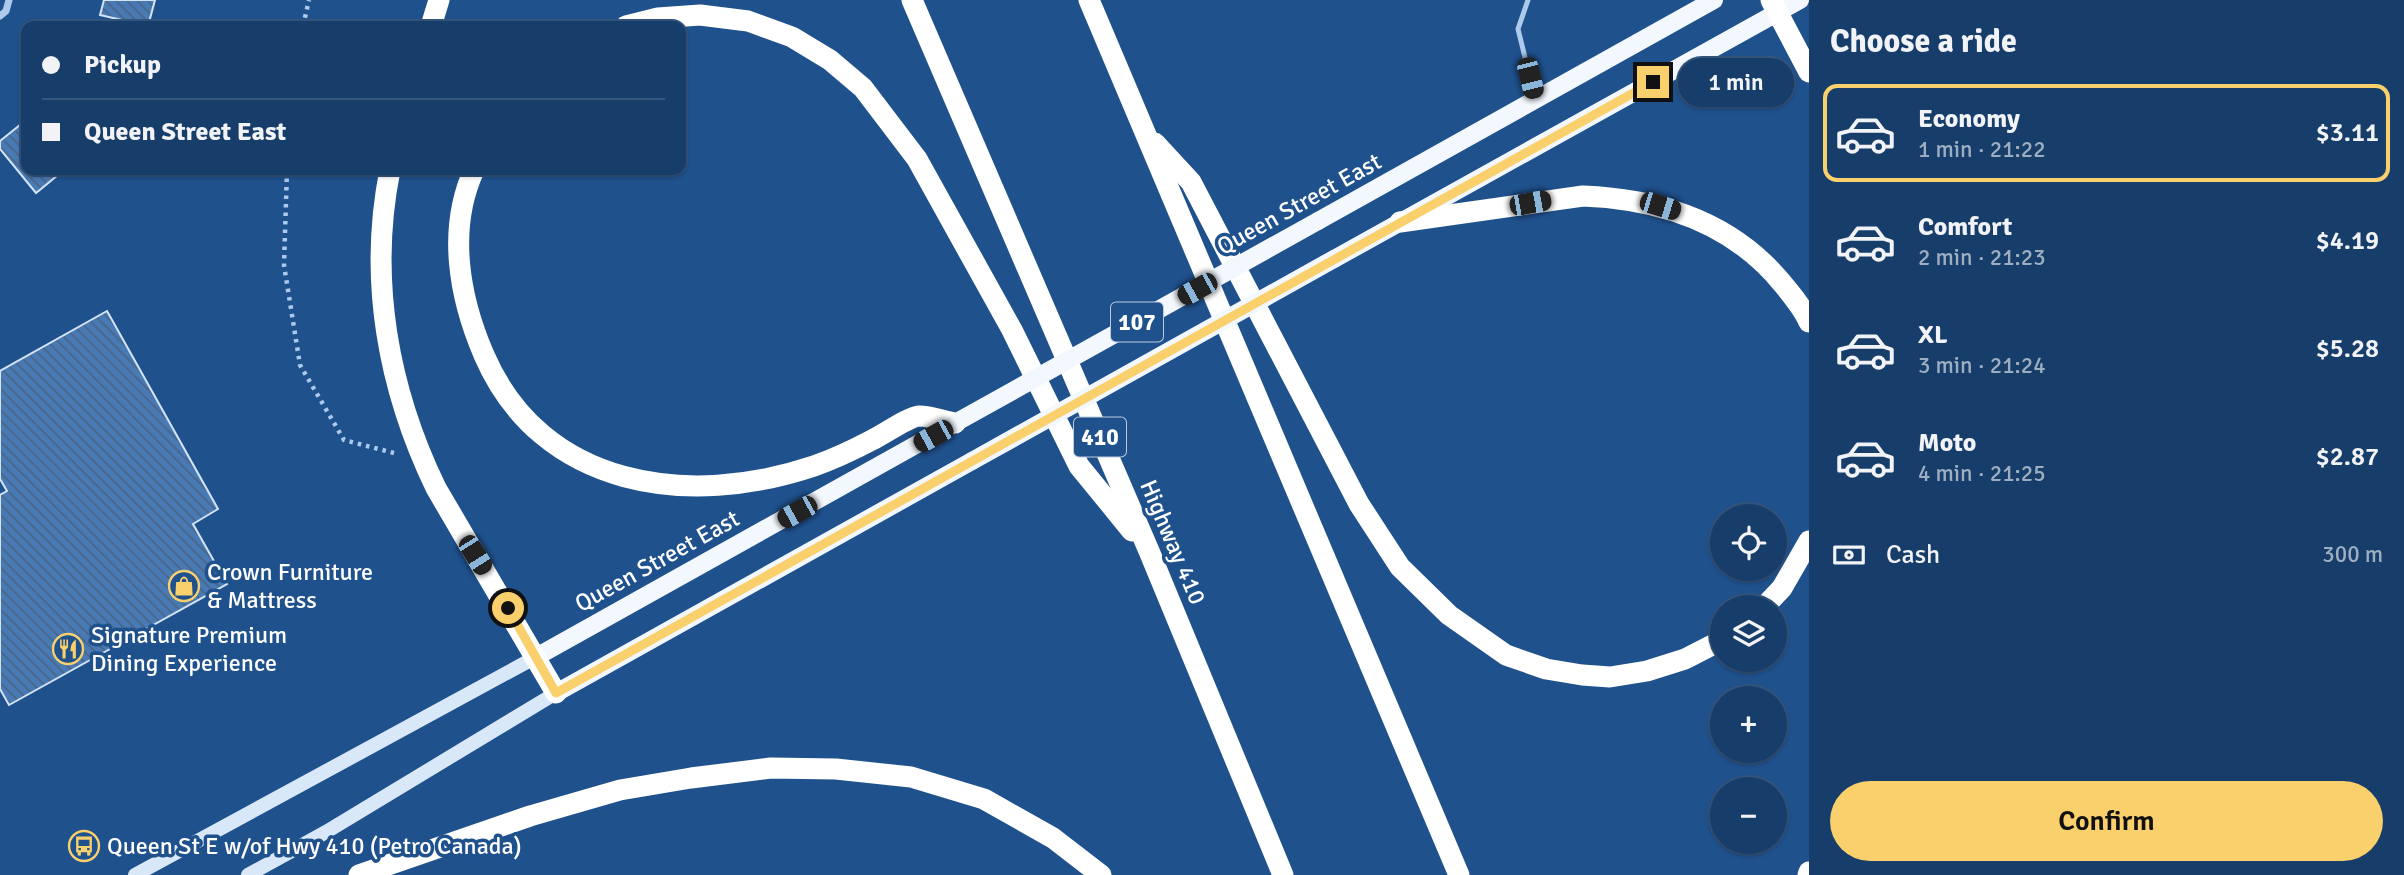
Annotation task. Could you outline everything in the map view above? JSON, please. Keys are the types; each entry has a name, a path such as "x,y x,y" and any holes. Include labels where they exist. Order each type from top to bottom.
{"highway":[{"path":"433,21 439,0"},
{"name":"Highway 410","path":"912,0 1149,551 1283,875"},
{"path":"1089,0 1459,875"},
{"path":"1774,6 1809,72"},
{"path":"646,21 700,15 748,21 792,37 830,60 863,88 917,159 1012,330 1079,466 1149,551"},
{"path":"1146,133 1191,182 1359,504 1400,567 1449,615 1506,655 1546,669 1582,675 1610,677 1647,671 1685,659 1710,646"},
{"path":"389,175 382,221 380,262 383,305 397,385 423,460 464,538 556,693"},
{"path":"473,175 462,212 458,256 473,330 502,389 530,425 565,452 590,465 650,484 675,486 735,483 766,479 835,458 918,416 955,424"},
{"path":"1400,222 1583,196 1612,196 1644,201 1709,224 1740,242 1770,267 1791,293 1809,323"},
{"path":"1775,595 1809,541"},
{"path":"359,875 530,816 620,790 771,768 836,769 911,777 984,799 1053,838 1101,875"}],"main road":[{"name":"Queen Street East","path":"135,875 536,657 1714,0"},
{"name":"107","path":"556,693 1400,222 1774,6 1800,0"},
{"path":"248,875 326,832 556,693"}],"street":[{"path":"0,16 6,11 9,0"}],"lane":[{"path":"1528,0 1518,29 1536,100"}],"path":[{"path":"304,21 309,0"},
{"path":"287,175 284,265 300,365 344,440 423,460"}],"building":[{"path":"104,0 155,0 149,21 126,21 100,15"},
{"path":"21,124 21,175 0,149 0,141"},
{"path":"21,175 58,175 36,193"},
{"path":"107,311 218,509 193,524 227,584 9,705 0,689 0,495 7,491 0,479 0,371"}],"place":[{"name":"Crown Furniture & Mattress","path":"184,586"},
{"name":"Signature Premium Dining Experience","path":"68,649"},
{"name":"Queen St E w/of Hwy 410 (Petro Canada)","path":"84,846"}],"route":[{"path":"508,608 556,693 1653,82"}]}
